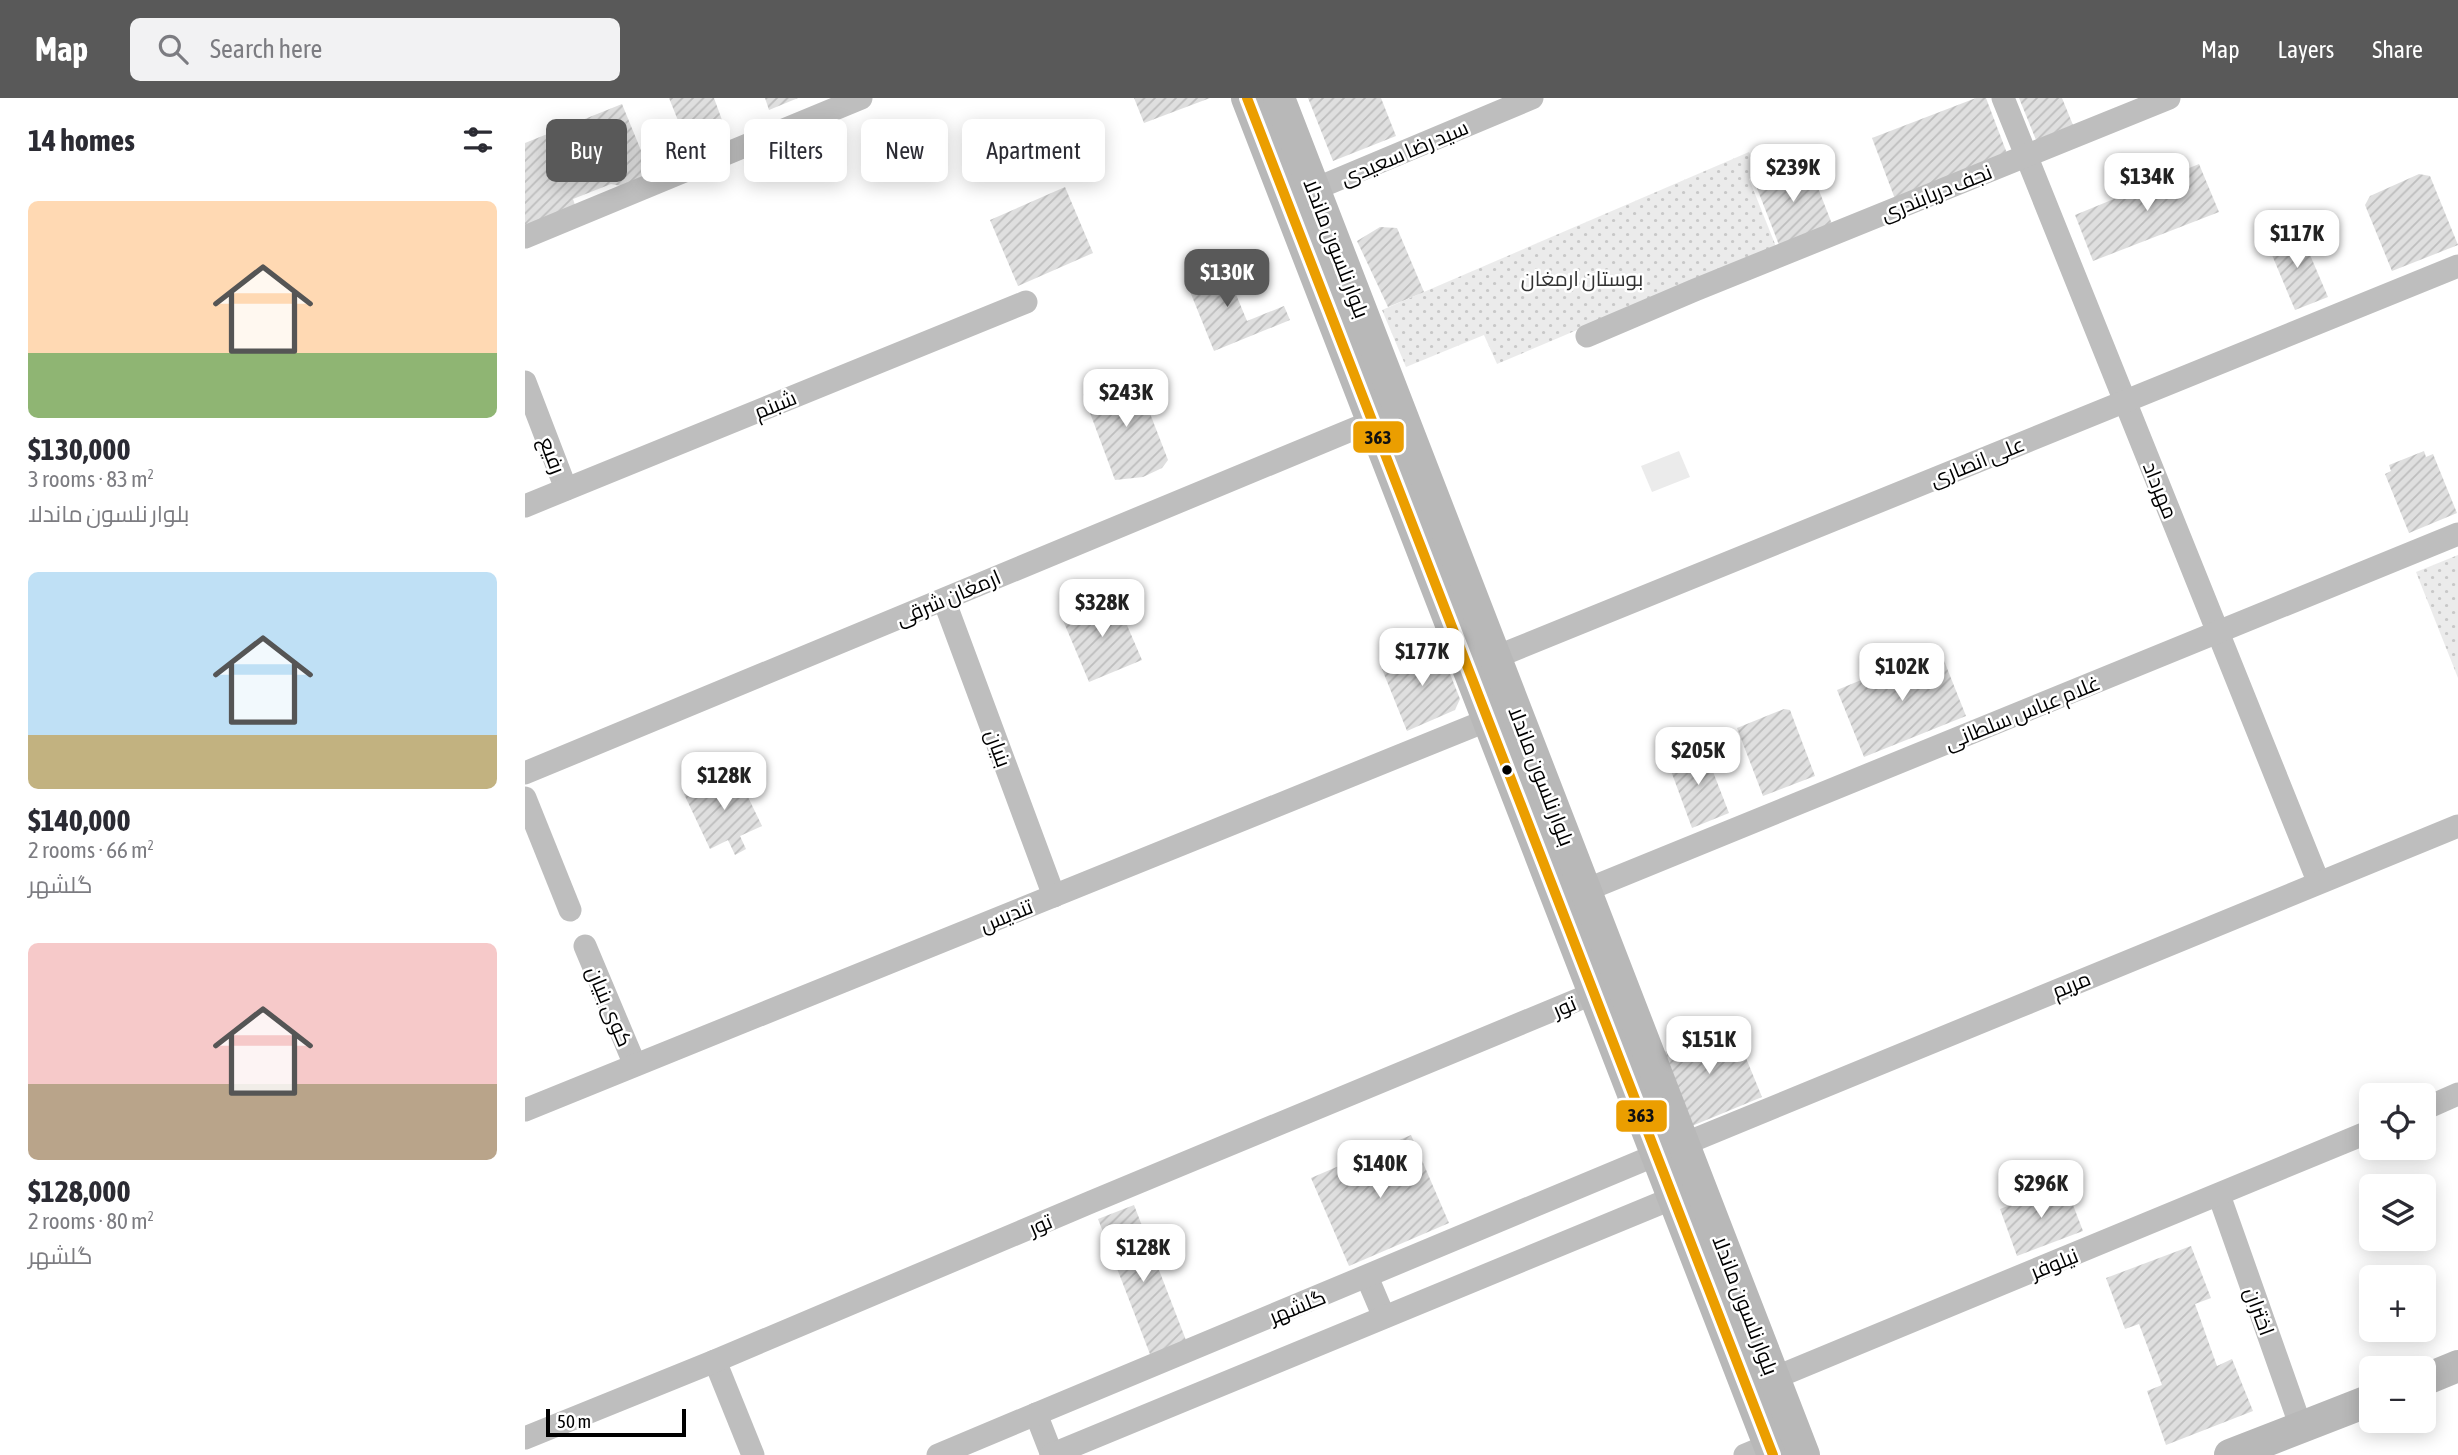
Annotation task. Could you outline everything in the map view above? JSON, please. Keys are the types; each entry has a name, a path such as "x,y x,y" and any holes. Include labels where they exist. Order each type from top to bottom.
{"main road":[{"name":"بلوار نلسون ماندلا","path":"1247,98 1386,416 1496,657 1586,890 1670,1150 1673,1198 1762,1452"},
{"name":"بلوار نلسون ماندلا","path":"1279,98 1315,189 1386,416 1488,720 1594,993 1670,1150 1774,1378 1804,1455"},
{"path":"2436,1375 2458,1366"},
{"path":"2230,1455 2359,1405"}],"street":[{"path":"525,237 860,98"},
{"name":"سید رضا سعیدی","path":"1315,189 1532,98"},
{"name":"مهرداد","path":"2003,98 2318,881"},
{"name":"نجف دریابندری","path":"1587,336 2169,98"},
{"name":"علی انصاری","path":"1496,657 2458,266"},
{"name":"شبنم","path":"525,506 1026,302"},
{"name":"رفیع","path":"525,382 566,489"},
{"name":"ارمغان شرقی","path":"525,774 1386,416"},
{"name":"غلام عباس سلطانی","path":"1586,890 2458,534"},
{"name":"بنیان","path":"944,600 1054,895"},
{"name":"تندیس","path":"525,1110 1488,720"},
{"path":"525,799 570,910"},
{"name":"مریم","path":"1670,1150 2318,881 2458,826"},
{"name":"کوی بنیان","path":"585,946 635,1065"},
{"name":"تور","path":"525,1438 715,1362 1594,993"},
{"path":"2436,1104 2458,1094"},
{"name":"نیلوفر","path":"1774,1378 2359,1136"},
{"name":"گلشهر","path":"937,1455 1670,1150"},
{"name":"اختران","path":"2218,1195 2301,1427"},
{"name":"گلشهر","path":"1051,1455 1673,1198"},
{"path":"1367,1277 1384,1317"},
{"path":"715,1362 753,1455"},
{"path":"1036,1414 1051,1455"}],"green space":[{"name":"بوستان ارمغان","path":"1749,152 1759,172 1749,179 1777,249 1579,334 1577,330 1497,364 1484,335 1406,367 1382,310"},
{"path":"1679,451 1690,477 1652,492 1641,466"},
{"path":"2458,555 2458,678 2416,572"}],"building":[{"path":"669,98 714,98 722,119 677,119"},
{"path":"765,98 798,98 769,110"},
{"path":"1134,98 1210,98 1144,123"},
{"path":"1308,98 1381,98 1396,136 1333,161"},
{"path":"1976,98 1986,98 2008,156 1895,199 1872,138"},
{"path":"2019,98 2062,98 2073,125 2036,140"},
{"path":"622,104 641,150 641,177 621,186 611,184 573,199 576,208 525,225 525,143 546,135 546,182 627,182 627,119 585,119"},
{"path":"1808,162 1832,224 1779,245 1755,183"},
{"path":"2199,164 2219,212 2093,261 2075,215"},
{"path":"2419,174 2430,176 2458,245 2392,271 2365,205 2370,196"},
{"path":"1065,187 1093,253 1018,286 990,220"},
{"path":"1380,227 1397,228 1424,292 1388,307 1357,241"},
{"path":"2299,229 2328,297 2295,310 2267,243"},
{"path":"1223,263 1247,321 1284,306 1290,320 1214,351 1185,279"},
{"path":"1134,372 1168,460 1162,468 1143,477 1115,480 1083,394"},
{"path":"2424,451 2426,457 2433,454 2457,513 2409,533 2385,474 2391,471 2389,465"},
{"path":"1114,595 1142,660 1089,682 1062,618"},
{"path":"1439,646 1460,699 1455,710 1407,731 1382,669"},
{"path":"1939,648 1966,716 1864,757 1837,690"},
{"path":"1784,709 1790,710 1815,776 1763,796 1737,728"},
{"path":"1703,746 1729,813 1692,828 1667,760"},
{"path":"735,770 762,826 740,836 746,849 735,855 728,840 710,849 684,794"},
{"path":"1732,1024 1762,1097 1687,1128 1657,1055"},
{"path":"1411,1135 1449,1223 1349,1266 1311,1178"},
{"path":"2065,1184 2083,1231 2017,1256 2000,1209"},
{"path":"1134,1205 1189,1348 1153,1362 1098,1219"},
{"path":"2191,1246 2211,1298 2195,1304 2217,1366 2232,1359 2253,1411 2166,1445 2147,1391 2162,1385 2139,1324 2125,1329 2106,1278"}],"transit line":[{"name":"363","path":"1247,98 1773,1455"}]}
